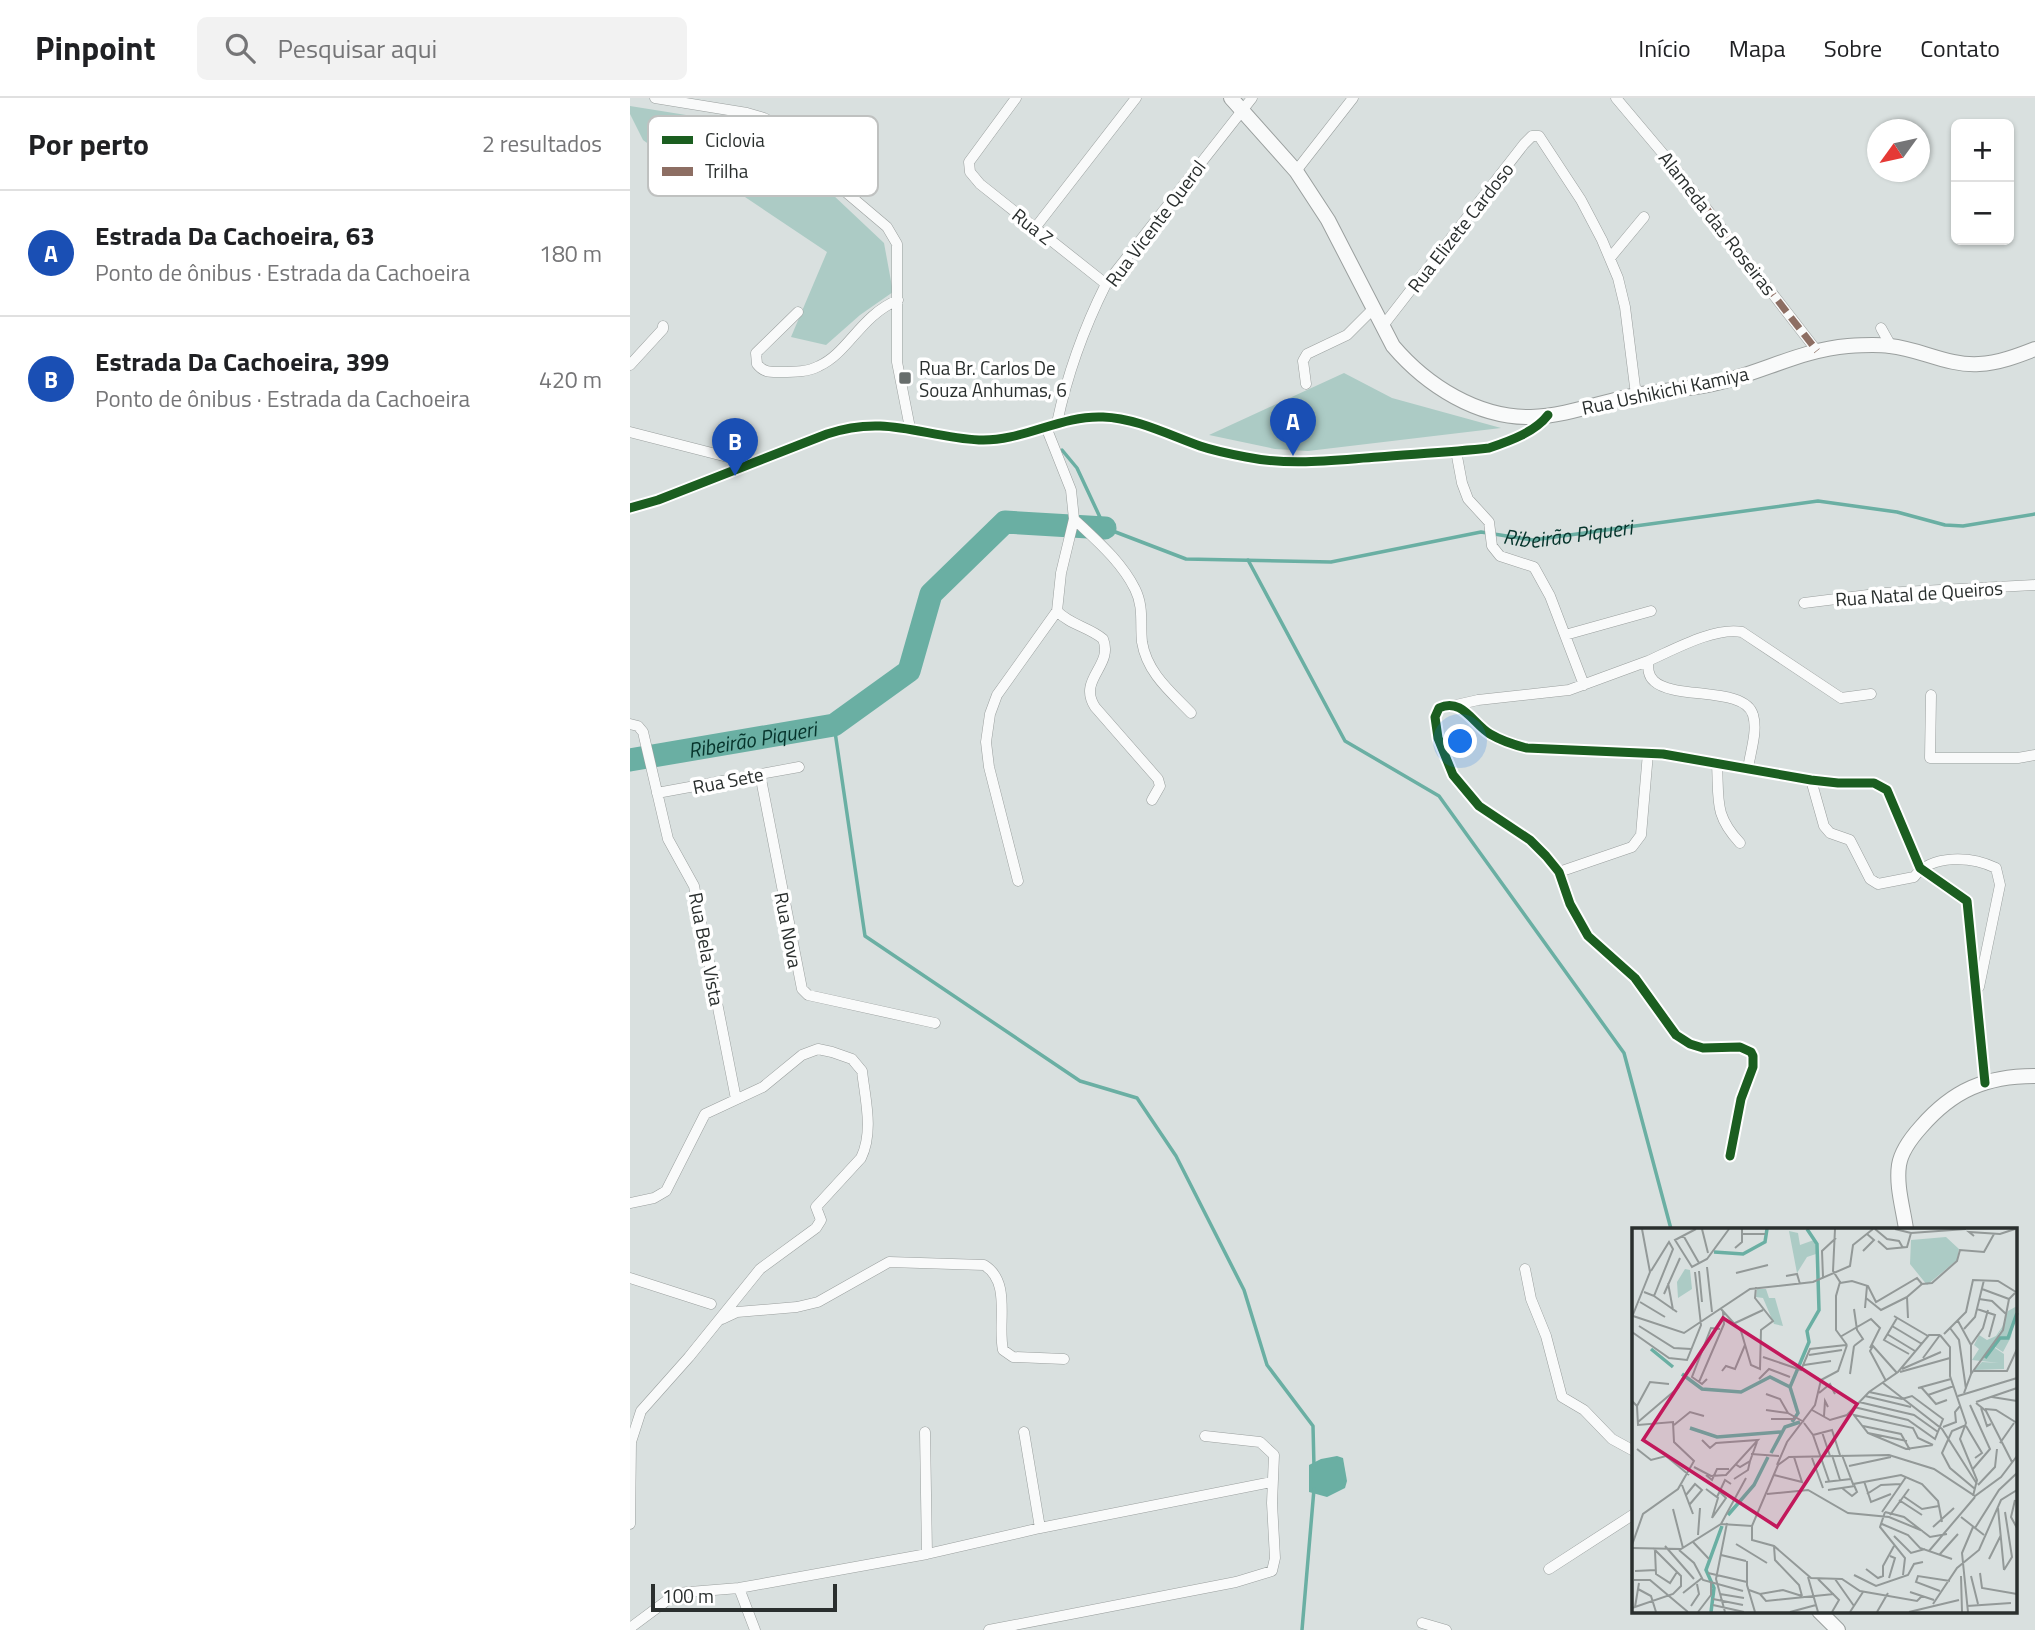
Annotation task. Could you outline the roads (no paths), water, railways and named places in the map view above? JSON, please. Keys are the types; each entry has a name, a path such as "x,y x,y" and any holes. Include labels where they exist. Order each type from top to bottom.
{"main road":[{"name":"Rua Ushikichi Kamiya","path":"1231,98 1296,171 1341,243 1372,310 1393,346 1408,363 1433,383 1461,400 1485,410 1532,417 1548,415 1636,395 1712,385 1818,351 1848,346 1891,346 1958,363 1977,365 1998,362 2035,349"},
{"path":"1906,1228 1898,1183 1899,1161 1912,1137 1937,1108 1968,1088 2008,1076 2035,1076"},
{"path":"1820,1612 1838,1630"}],"street":[{"name":"Rua Z","path":"1016,98 969,162 970,172 1106,284"},
{"path":"1035,228 1136,98"},
{"name":"Rua Vicente Querol","path":"1057,423 1071,369 1092,311 1106,284 1252,98"},
{"path":"1296,171 1353,98"},
{"name":"Alameda das Roseiras","path":"1616,98 1675,168 1818,351"},
{"path":"662,99 713,102 758,116"},
{"name":"Rua Elizete Cardoso","path":"1382,327 1524,144 1535,135 1543,140 1581,200 1610,258"},
{"path":"850,196 887,227 897,244 897,362 909,428"},
{"path":"1636,395 1625,307 1610,258 1644,217"},
{"path":"798,312 760,348 755,359 760,368 770,372 791,372 821,366 834,356 873,314 898,300"},
{"path":"1307,384 1303,361 1307,354 1347,335 1372,310"},
{"path":"630,365 663,326"},
{"path":"1881,328 1891,346"},
{"path":"630,508 658,500 827,434 850,428 909,428 981,440 1008,438 1088,417 1115,418 1220,452 1265,461 1326,462 1489,448 1506,443 1541,424 1548,415"},
{"path":"1018,881 989,768 986,742 990,714 997,695 1057,611 1061,573 1074,519 1072,490 1046,427"},
{"path":"630,432 751,464"},
{"path":"1456,451 1468,499 1489,522 1492,546 1500,556 1534,567 1550,596 1584,685"},
{"path":"1074,519 1109,553 1128,577 1140,601 1142,639 1149,664 1164,686 1191,713"},
{"name":"Rua Natal de Queiros","path":"1804,603 1884,593 2035,585"},
{"path":"1057,611 1069,621 1103,639 1105,654 1088,694 1095,707 1157,779 1160,786 1152,800"},
{"path":"1565,635 1651,611"},
{"path":"1730,1156 1741,1100 1752,1067 1751,1052 1740,1047 1703,1048 1676,1035 1635,978 1588,936 1570,904 1559,872 1530,840 1479,806 1453,775 1438,738 1435,717 1439,708 1447,704 1545,694 1584,685 1711,634 1729,630 1742,632 1841,698 1871,694"},
{"path":"1648,661 1651,677 1659,684 1732,699 1749,708 1753,714 1754,725 1748,769"},
{"path":"1931,695 1930,758 2018,758 2035,755"},
{"path":"1456,705 1488,733 1508,743 1527,748 1648,753 1811,780 1874,783 1887,790 1920,869 1967,901 1984,1083"},
{"name":"Rua Bela Vista","path":"634,725 643,732 668,839 694,886 736,1099"},
{"path":"1559,872 1632,847 1640,835 1648,753"},
{"path":"1717,764 1719,813 1726,828 1740,843"},
{"name":"Rua Sete","path":"657,793 799,767"},
{"name":"Rua Nova","path":"760,774 802,989 808,995 935,1023"},
{"path":"1811,780 1824,826 1830,833 1850,840 1870,879 1878,884 1914,877 1920,869 1933,861 1981,860 1996,867 2000,885 1976,998"},
{"path":"630,1203 654,1198 666,1191 705,1114 763,1087 802,1055 818,1049 832,1052 852,1059 862,1071 868,1133 866,1149 817,1207 820,1223 811,1233 760,1269 641,1410 631,1442 630,1524"},
{"path":"718,1321 737,1312 797,1307 818,1302 890,1262 984,1265 992,1270 1000,1286 1003,1350 1013,1357 1064,1359"},
{"path":"1525,1269 1531,1299 1546,1336 1562,1397 1584,1410 1612,1439 1632,1450"},
{"path":"630,1278 711,1304"},
{"path":"925,1432 927,1554"},
{"path":"1024,1432 1040,1528"},
{"path":"989,1630 1236,1582 1272,1571 1275,1558 1272,1482 1274,1455 1260,1441 1205,1436"},
{"path":"630,1628 677,1593 739,1588 927,1554 1040,1528 1272,1482"},
{"path":"1549,1569 1632,1515"},
{"path":"739,1588 755,1630"},
{"path":"1422,1623 1446,1630"}],"waterway":[{"name":"Ribeirão Piqueri","path":"1062,450 1077,468 1105,528 1186,559 1331,562 1481,532 1533,540 1818,501 1897,512 1945,525 1963,526 2035,514"},
{"name":"Ribeirão Piqueri","path":"630,760 834,725 909,671 931,594 1005,522 1105,528"},
{"path":"1248,560 1345,741 1439,796 1624,1053 1671,1228"},
{"path":"834,725 865,936 1080,1081 1137,1098 1176,1156 1244,1290 1267,1365 1313,1426 1314,1467"},
{"path":"1302,1630 1314,1489"}],"place":[{"name":"Rua Br. Carlos De Souza Anhumas, 6","path":"905,378"},
{"name":"Estrada Da Cachoeira, 63","path":"1293,456"},
{"name":"Estrada Da Cachoeira, 399","path":"735,476"}]}
